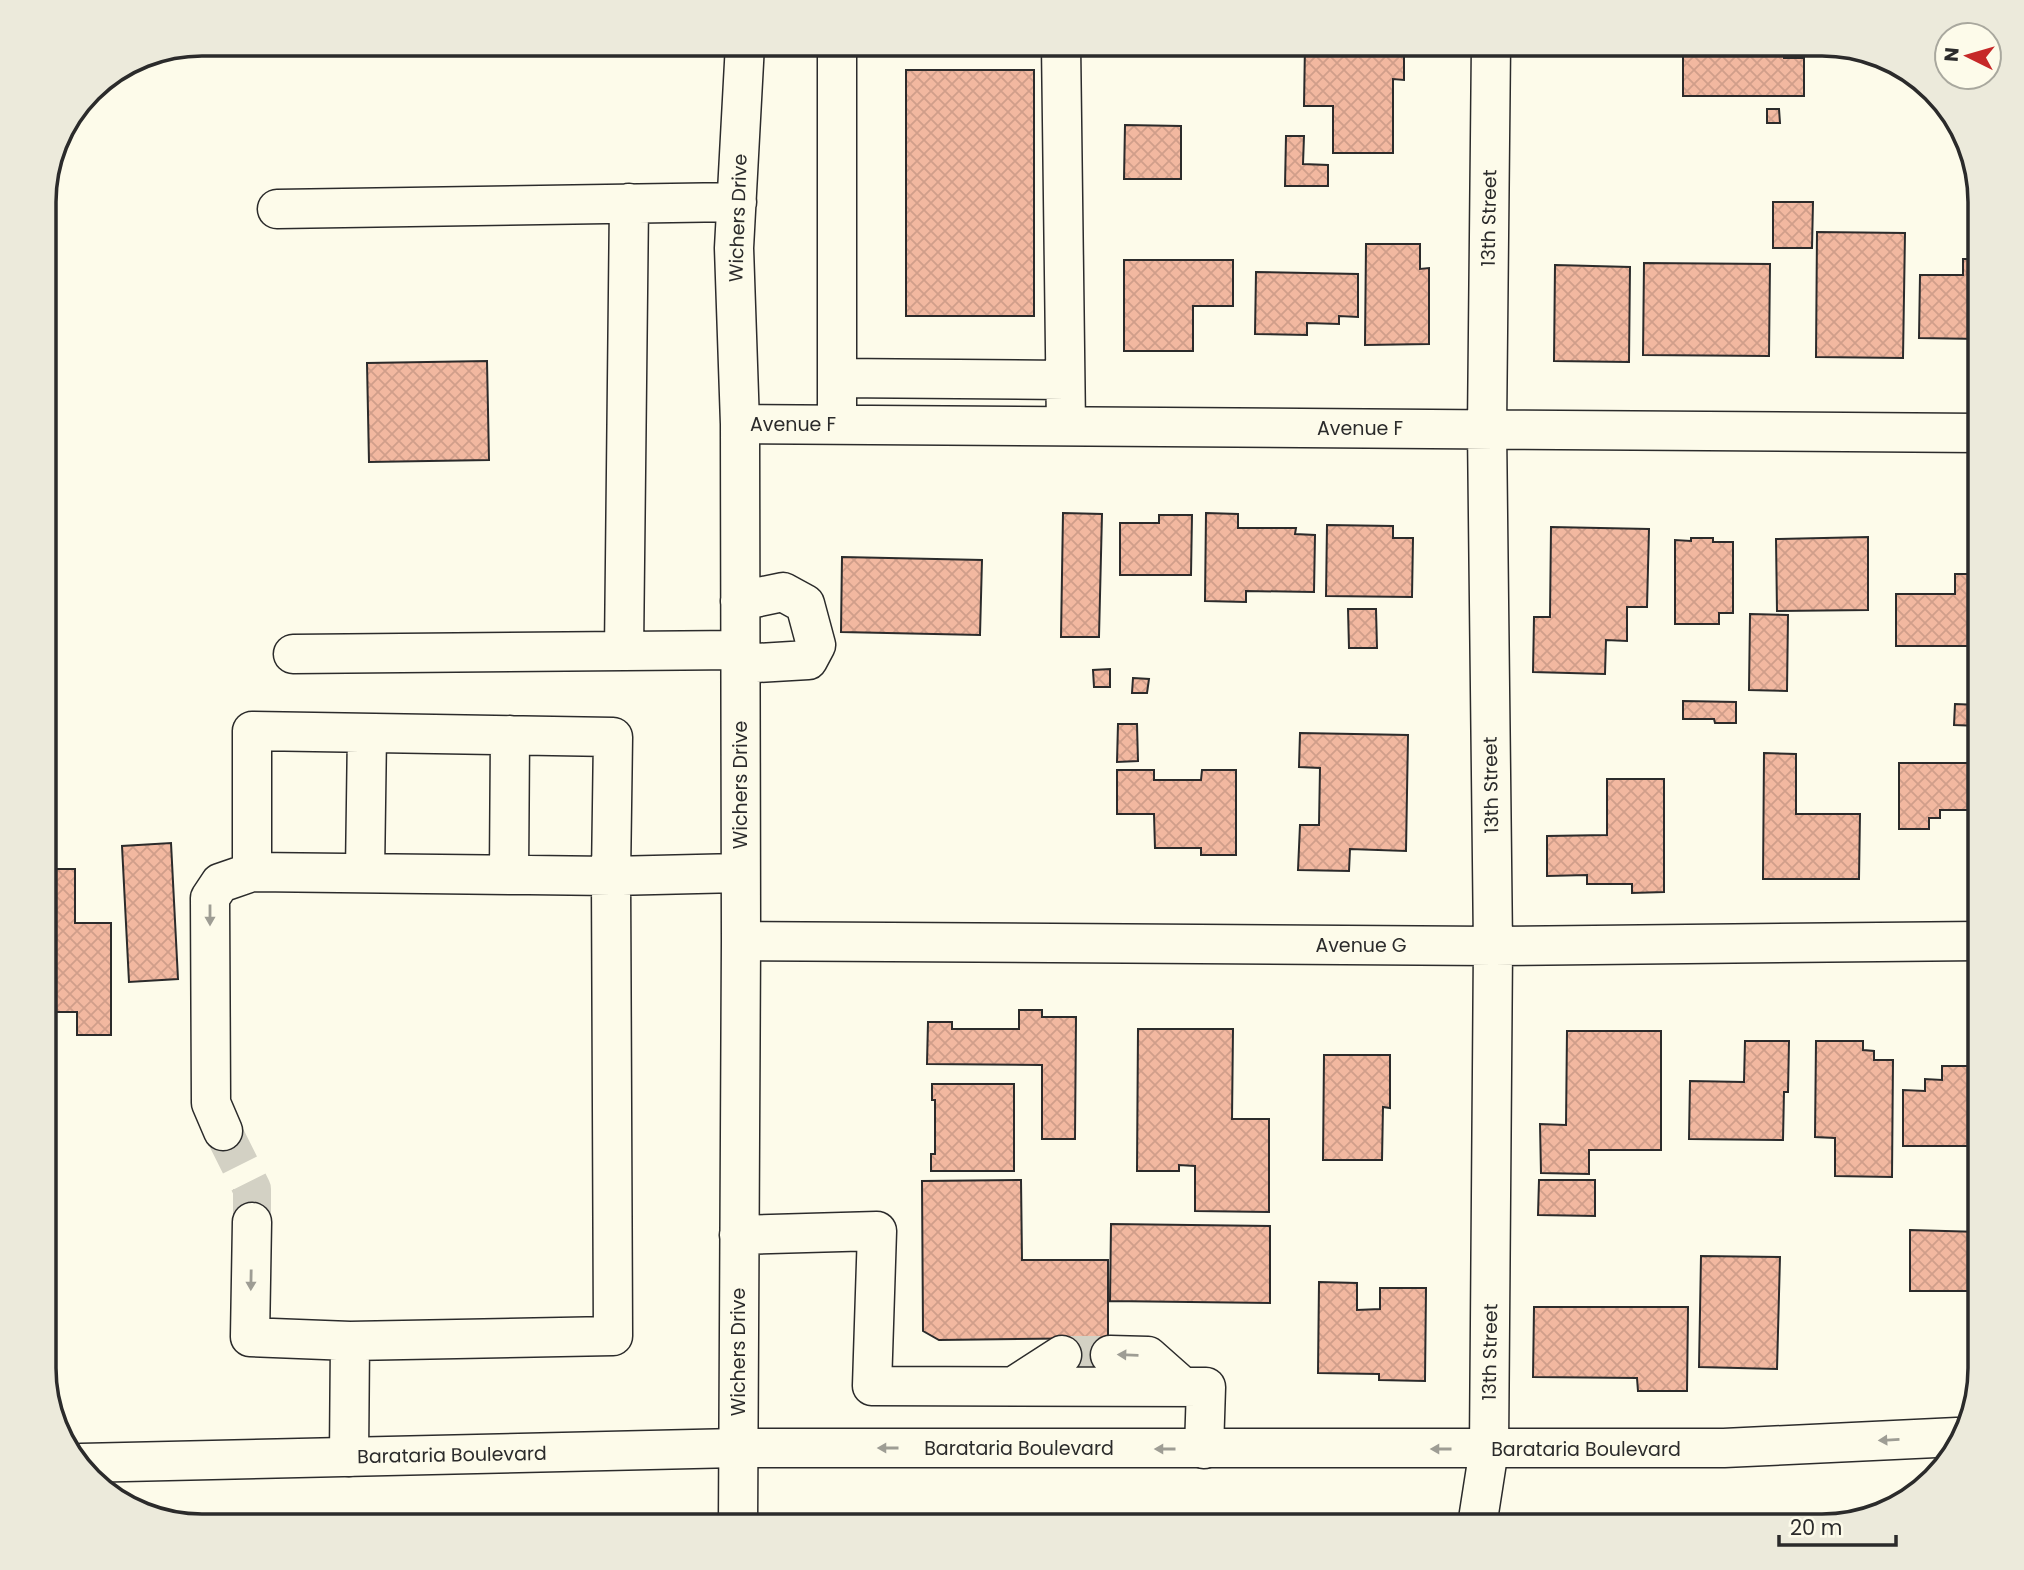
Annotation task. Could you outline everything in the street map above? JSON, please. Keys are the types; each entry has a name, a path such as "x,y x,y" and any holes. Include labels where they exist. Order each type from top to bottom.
{"street":[{"name":"Wichers Drive","path":"738,1514 740,424 734,248 744,56"},
{"path":"837,56 837,424"},
{"path":"1061,56 1066,426"},
{"name":"13th Street","path":"1479,1514 1489,1449 1493,946 1487,429 1491,56"},
{"path":"277,209 737,201"},
{"path":"624,651 629,203"},
{"path":"837,378 1065,380"},
{"name":"Avenue F","path":"740,424 1968,433"},
{"path":"293,654 624,651 808,660 816,645 805,604 783,592 740,601"},
{"path":"252,872 252,731 613,737 613,1336 350,1340 250,1337 252,1222"},
{"path":"365,873 367,733"},
{"path":"509,875 510,735"},
{"path":"223,1131 211,1103 210,898 220,883 252,872 611,876 740,873"},
{"name":"Avenue G","path":"741,941 1493,946 1968,941"},
{"path":"738,1235 877,1231 872,1386 1206,1387 1204,1449"},
{"path":"349,1457 350,1340"},
{"path":"1110,1354 1148,1356 1183,1387"},
{"path":"1014,1386 1062,1355"},
{"name":"Barataria Boulevard","path":"91,1463 737,1448 1724,1448 1950,1437"}],"building":[{"path":"1305,56 1404,56 1404,80 1393,79 1393,153 1333,153 1333,106 1304,106"},
{"path":"1683,56 1804,58 1804,96 1683,96"},
{"path":"906,70 1034,70 1034,316 906,316"},
{"path":"1767,109 1779,109 1780,123 1767,123"},
{"path":"1125,125 1181,126 1181,179 1124,179"},
{"path":"1286,136 1304,136 1303,164 1328,165 1328,186 1285,186"},
{"path":"1773,202 1813,202 1812,248 1773,248"},
{"path":"1817,232 1905,233 1903,358 1816,357"},
{"path":"1366,244 1420,244 1420,269 1429,268 1429,344 1365,345"},
{"path":"1963,259 1968,259 1968,339 1919,338 1920,275 1963,275"},
{"path":"1124,260 1233,260 1233,306 1193,306 1193,351 1124,351"},
{"path":"1644,263 1770,264 1769,356 1643,355"},
{"path":"1555,265 1630,267 1629,362 1554,361"},
{"path":"1256,272 1358,274 1358,317 1339,316 1339,324 1307,323 1307,335 1255,334"},
{"path":"487,361 489,460 369,462 367,363"},
{"path":"1063,513 1102,514 1099,637 1061,637"},
{"path":"1206,513 1238,514 1238,528 1296,528 1295,534 1315,535 1314,592 1246,591 1246,602 1205,601"},
{"path":"1159,515 1192,515 1191,575 1120,575 1120,523 1159,523"},
{"path":"1327,525 1393,526 1393,538 1413,538 1412,597 1326,596"},
{"path":"1551,527 1649,529 1647,607 1627,607 1627,641 1606,640 1605,674 1533,672 1534,617 1550,617"},
{"path":"1868,537 1868,610 1777,611 1776,539"},
{"path":"1691,538 1733,542 1733,613 1719,613 1719,624 1675,624 1675,540 1691,541"},
{"path":"842,557 982,560 980,635 841,632"},
{"path":"1955,574 1968,574 1968,646 1896,646 1896,594 1955,594"},
{"path":"1348,609 1376,609 1377,648 1349,648"},
{"path":"1750,614 1788,615 1787,691 1749,690"},
{"path":"1110,669 1110,687 1094,687 1093,670"},
{"path":"1133,678 1149,679 1147,693 1132,693"},
{"path":"1683,701 1736,702 1736,723 1715,723 1714,719 1683,719"},
{"path":"1955,704 1968,705 1968,726 1954,725"},
{"path":"1118,724 1137,724 1138,761 1117,762"},
{"path":"1300,733 1408,735 1406,851 1350,849 1349,871 1298,870 1300,825 1319,825 1320,768 1299,767"},
{"path":"1764,753 1796,754 1796,814 1860,814 1859,879 1763,879"},
{"path":"1899,763 1968,763 1968,810 1940,810 1940,818 1929,818 1929,829 1899,829"},
{"path":"1117,770 1154,770 1154,780 1201,780 1202,770 1236,770 1236,855 1201,855 1201,848 1155,848 1154,814 1117,814"},
{"path":"1607,779 1664,779 1664,892 1632,893 1632,884 1587,884 1587,875 1547,876 1547,836 1607,835"},
{"path":"171,843 178,979 129,982 122,846"},
{"path":"56,869 75,869 75,923 111,923 111,1035 77,1035 77,1012 56,1012"},
{"path":"1019,1010 1042,1010 1042,1017 1076,1017 1075,1139 1042,1139 1042,1065 927,1064 928,1022 952,1022 952,1029 1019,1029"},
{"path":"1138,1029 1233,1029 1232,1119 1269,1119 1269,1212 1195,1211 1195,1166 1179,1165 1179,1171 1137,1171"},
{"path":"1567,1031 1661,1031 1661,1150 1589,1150 1589,1174 1541,1173 1540,1124 1566,1125"},
{"path":"1745,1041 1789,1041 1783,1140 1689,1139 1690,1081 1744,1082"},
{"path":"1816,1041 1863,1041 1863,1050 1874,1051 1874,1060 1893,1060 1892,1177 1835,1176 1835,1138 1815,1137"},
{"path":"1324,1055 1390,1055 1390,1108 1383,1107 1382,1160 1323,1160"},
{"path":"1942,1066 1968,1066 1968,1146 1903,1146 1903,1090 1925,1091 1925,1079 1942,1080"},
{"path":"932,1084 1014,1084 1014,1171 931,1171 931,1154 935,1154 935,1100 932,1100"},
{"path":"1021,1180 1022,1260 1108,1260 1108,1338 939,1340 923,1331 922,1181"},
{"path":"1539,1180 1595,1180 1595,1216 1538,1215"},
{"path":"1111,1224 1270,1226 1270,1303 1110,1301"},
{"path":"1910,1230 1968,1232 1968,1291 1910,1291"},
{"path":"1701,1256 1780,1257 1777,1369 1699,1367"},
{"path":"1319,1282 1357,1283 1357,1310 1380,1309 1380,1288 1426,1288 1425,1381 1379,1380 1379,1374 1318,1373"},
{"path":"1534,1307 1688,1307 1687,1391 1638,1391 1637,1378 1533,1377"}],"tunnel":[{"path":"223,1131 252,1189 252,1222"},
{"path":"1062,1355 1110,1355"}]}
